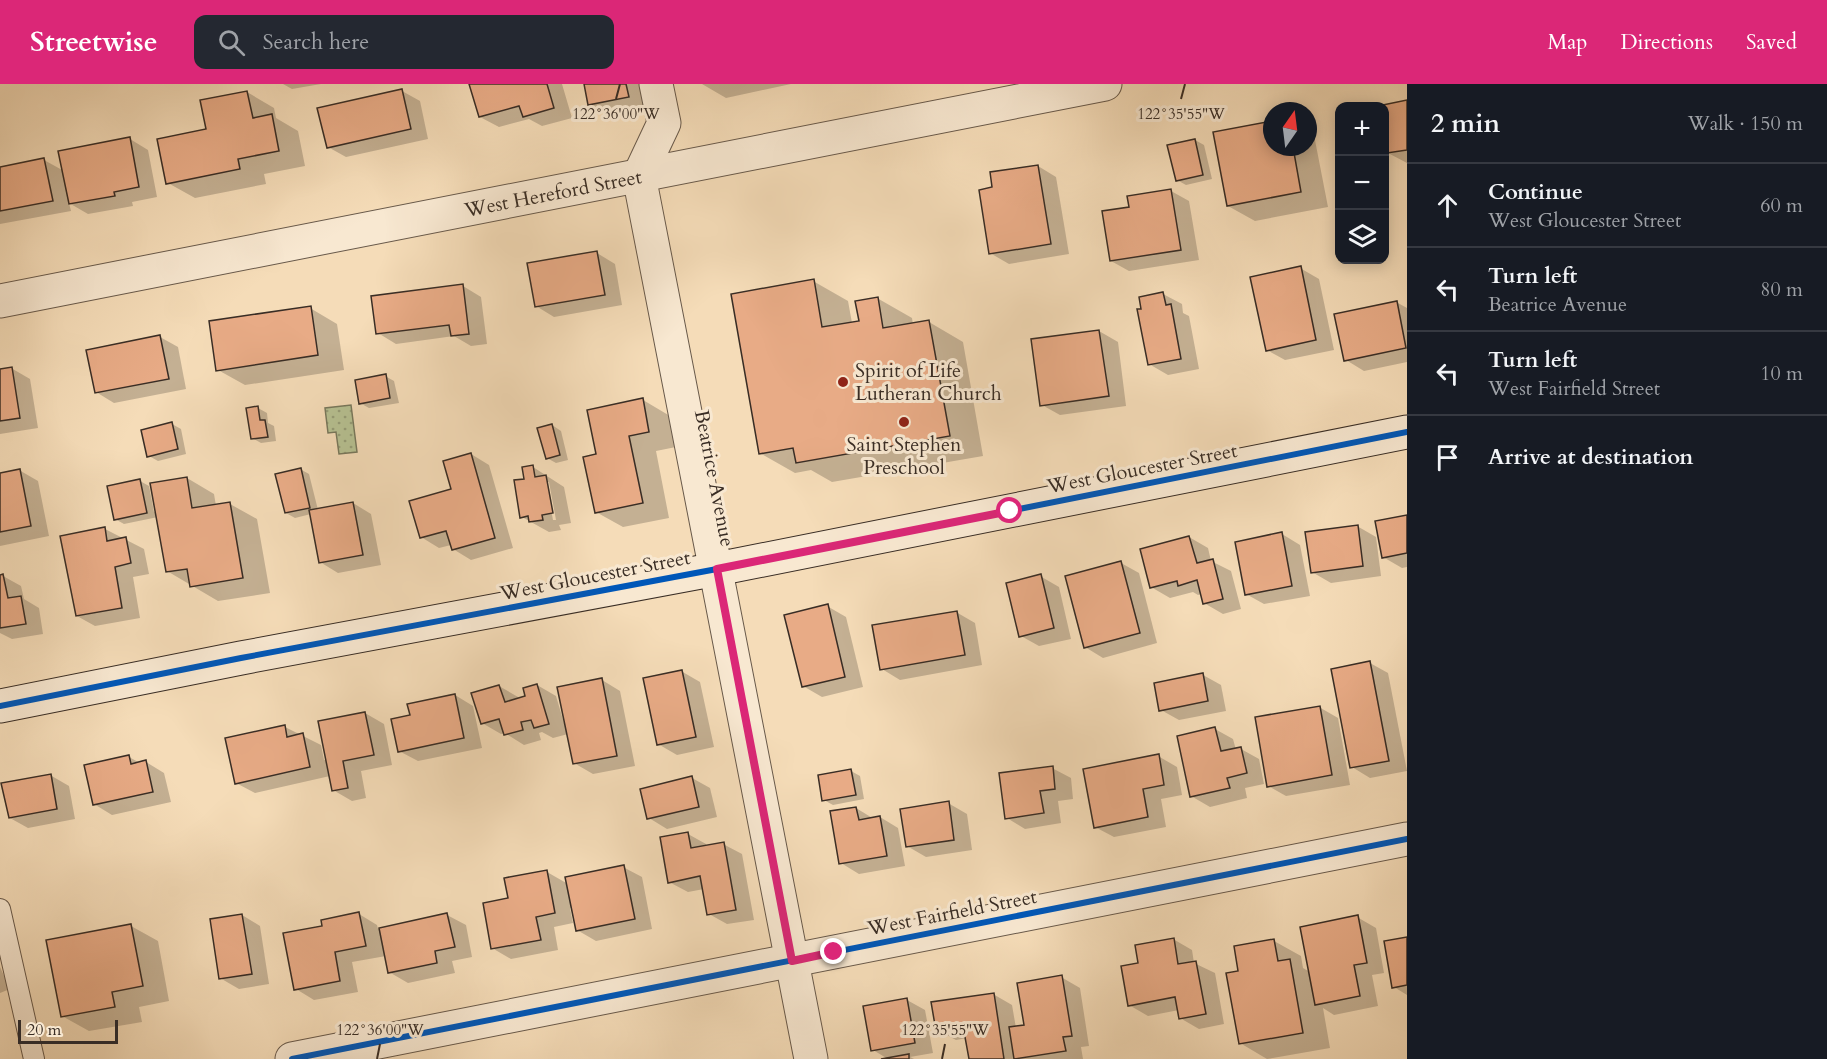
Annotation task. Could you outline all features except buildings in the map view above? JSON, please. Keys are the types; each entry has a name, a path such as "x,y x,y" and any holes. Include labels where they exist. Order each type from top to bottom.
{"street":[{"path":"639,176 664,123 656,84"},
{"name":"West Hereford Street","path":"0,301 1106,84"},
{"name":"Beatrice Avenue","path":"639,176 811,1059"},
{"name":"West Gloucester Street","path":"0,706 241,658 717,569 1407,432"},
{"name":"West Fairfield Street","path":"292,1059 1407,839"}],"lane":[{"path":"0,909 34,1059"}],"green space":[{"path":"351,405 357,452 339,454 336,432 328,433 325,408"}],"cycle path":[{"path":"0,706 241,658 717,569 1407,432"},
{"path":"292,1059 1407,839"}],"place":[{"name":"Spirit of Life Lutheran Church","path":"843,382"},
{"name":"Saint Stephen Preschool","path":"904,422"}],"route":[{"path":"834,952 792,961 717,569 1010,511"}]}
